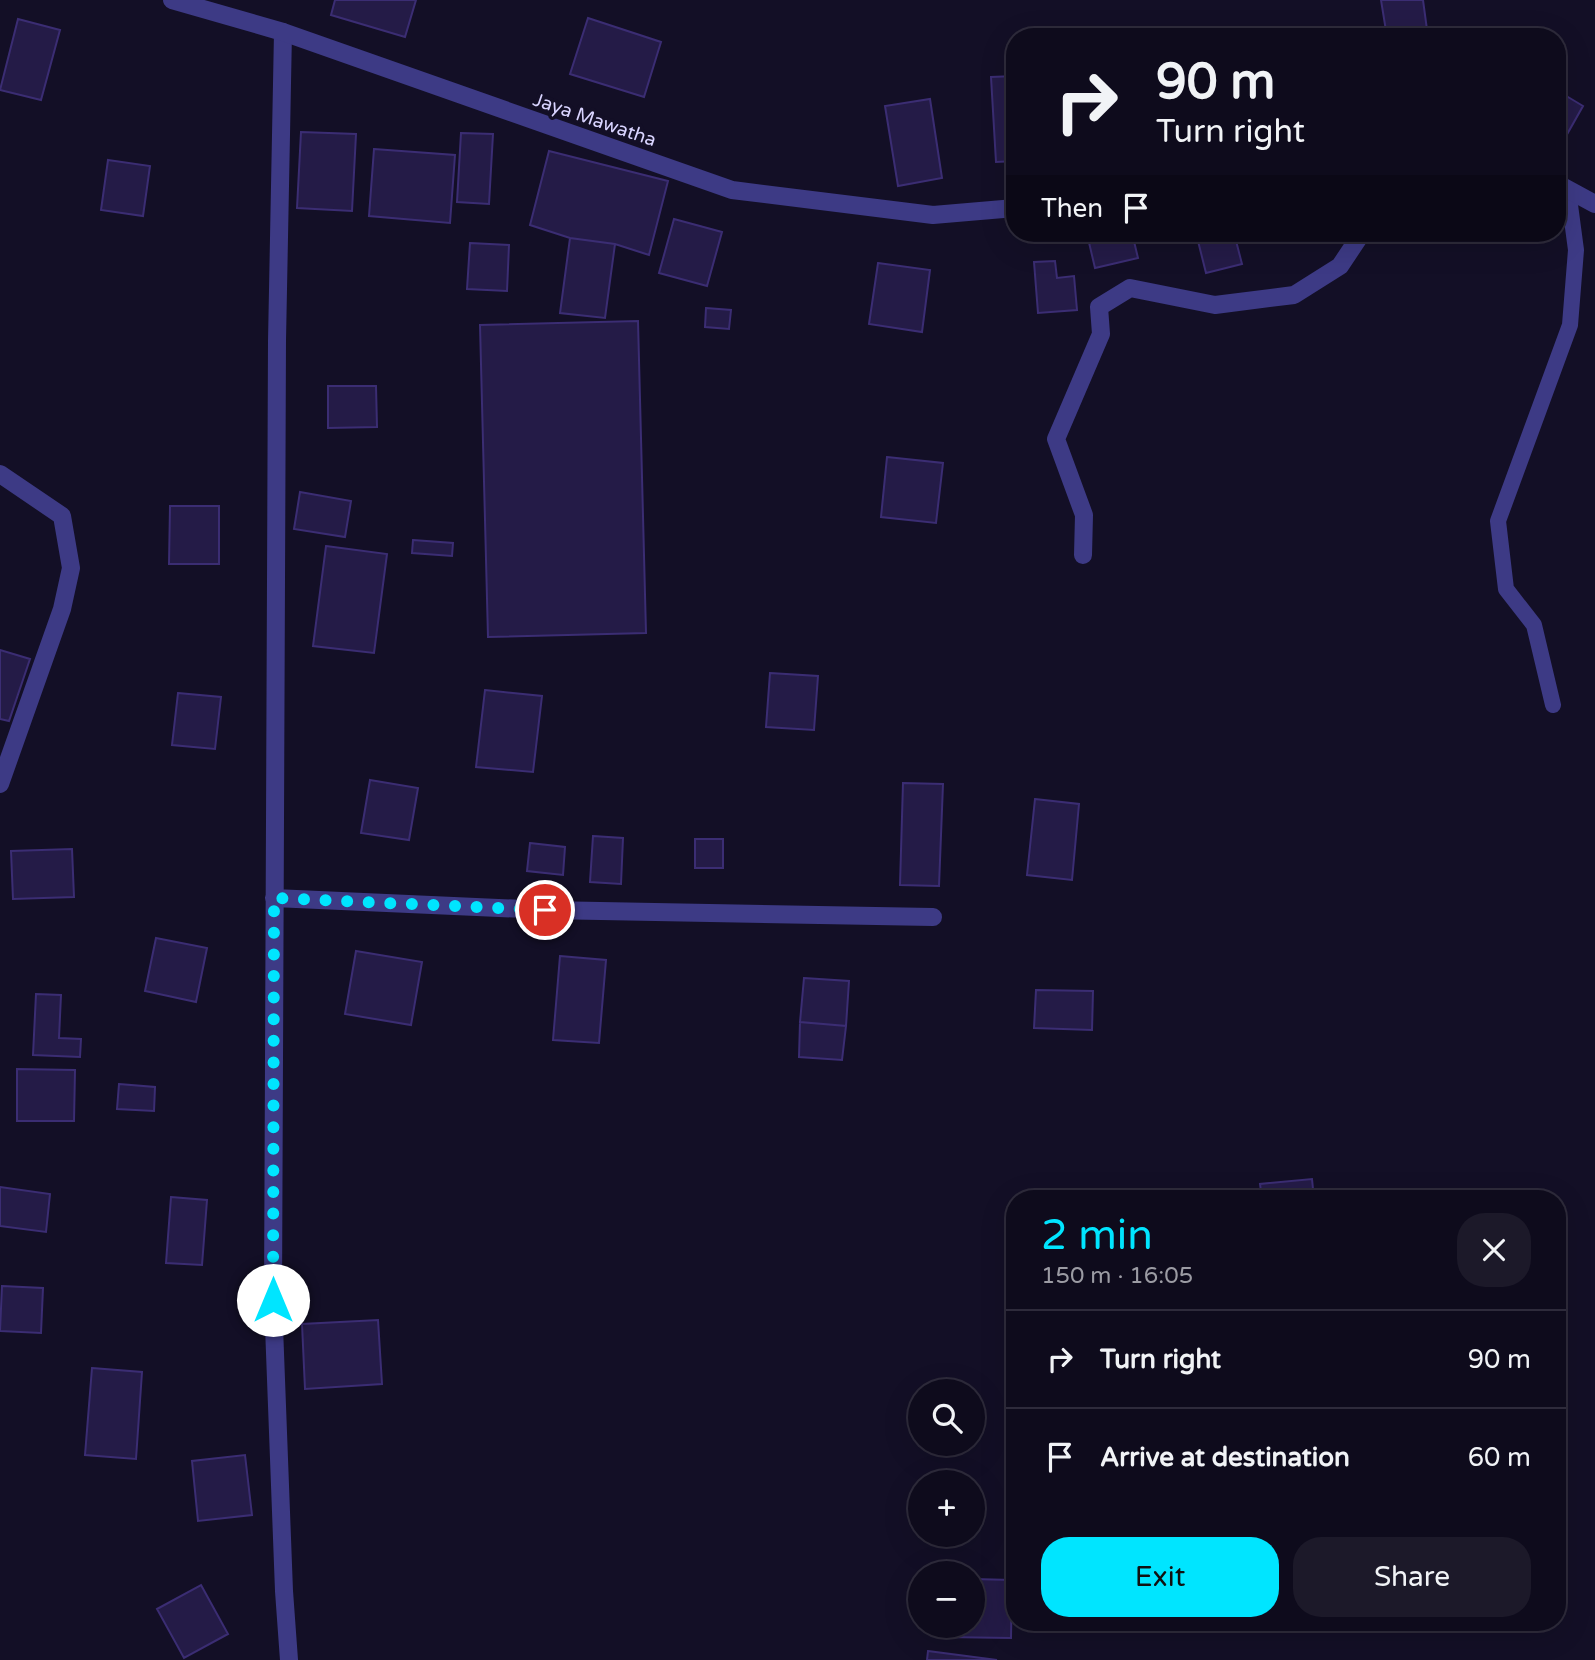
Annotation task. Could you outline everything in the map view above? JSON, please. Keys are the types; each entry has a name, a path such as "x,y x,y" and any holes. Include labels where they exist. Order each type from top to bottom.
{"street":[{"name":"Jaya Mawatha","path":"172,0 283,32 732,190 933,215 1006,209"},
{"path":"283,32 277,341 273,1300 289,1660"},
{"path":"1566,189 1595,204"},
{"path":"1083,555 1084,515 1056,439 1101,334 1099,307 1130,288 1214,305 1294,295 1340,266 1356,242"},
{"path":"0,474 62,516 71,568 62,609 0,783"},
{"path":"274,898 545,910 933,917"}],"lane":[{"path":"1553,705 1534,625 1506,589 1498,522 1570,325 1576,250 1566,202"}],"building":[{"path":"335,0 416,0 405,37 331,15"},
{"path":"1381,0 1423,0 1427,28 1386,28"},
{"path":"588,18 661,42 644,97 570,74"},
{"path":"18,19 60,30 41,100 0,90"},
{"path":"1006,76 1006,161 996,162 991,77"},
{"path":"1566,96 1583,106 1566,136"},
{"path":"930,99 942,178 898,186 885,106"},
{"path":"301,132 356,134 352,211 297,208"},
{"path":"461,133 493,134 489,204 457,202"},
{"path":"374,149 455,155 450,223 369,216"},
{"path":"549,151 668,181 649,255 615,244 570,238 530,225"},
{"path":"108,160 150,166 143,216 101,210"},
{"path":"674,219 722,232 707,286 659,273"},
{"path":"570,238 615,244 605,318 560,313"},
{"path":"1089,242 1134,242 1138,258 1095,268"},
{"path":"1198,242 1236,242 1242,264 1206,273"},
{"path":"470,243 509,245 507,291 467,289"},
{"path":"1055,261 1057,278 1074,276 1077,310 1038,313 1034,262"},
{"path":"878,263 930,270 922,332 869,324"},
{"path":"706,308 731,310 729,329 705,327"},
{"path":"638,321 646,633 488,637 480,325"},
{"path":"328,386 376,386 377,427 328,428"},
{"path":"887,457 943,463 936,523 881,517"},
{"path":"300,492 351,501 345,537 294,529"},
{"path":"170,506 219,506 219,564 169,564"},
{"path":"413,540 453,543 452,556 412,553"},
{"path":"326,546 387,554 374,653 313,646"},
{"path":"0,650 30,659 9,721 0,719"},
{"path":"770,673 818,676 814,730 766,727"},
{"path":"485,690 542,696 533,772 476,767"},
{"path":"178,693 221,697 215,749 172,745"},
{"path":"370,780 418,788 409,840 361,833"},
{"path":"903,783 943,784 939,886 900,885"},
{"path":"1035,799 1079,804 1072,880 1027,875"},
{"path":"593,836 623,838 621,884 590,882"},
{"path":"695,839 723,839 723,868 695,868"},
{"path":"530,843 565,847 563,875 527,871"},
{"path":"72,849 74,897 13,899 11,851"},
{"path":"156,938 207,948 196,1002 145,991"},
{"path":"356,951 422,962 411,1025 345,1014"},
{"path":"560,956 606,960 599,1043 553,1040"},
{"path":"804,978 849,981 846,1026 800,1022"},
{"path":"1036,990 1093,991 1092,1030 1034,1028"},
{"path":"36,994 61,995 59,1038 81,1039 80,1057 33,1055"},
{"path":"800,1022 846,1026 842,1060 799,1057"},
{"path":"17,1069 75,1070 74,1121 17,1121"},
{"path":"119,1084 155,1087 154,1111 117,1109"},
{"path":"1312,1179 1313,1190 1261,1190 1260,1184"},
{"path":"0,1187 50,1194 46,1232 0,1226"},
{"path":"171,1197 207,1200 202,1265 166,1263"},
{"path":"2,1286 43,1288 41,1333 0,1331"},
{"path":"378,1320 382,1384 305,1389 302,1324"},
{"path":"92,1368 142,1372 136,1459 85,1455"},
{"path":"245,1455 252,1515 198,1521 192,1461"},
{"path":"985,1579 1006,1580 1006,1631 1011,1631 1011,1638 985,1638"},
{"path":"201,1585 228,1634 184,1658 157,1609"},
{"path":"928,1651 997,1660 927,1660"}],"route":[{"path":"273,1300 274,898 545,910"}]}
